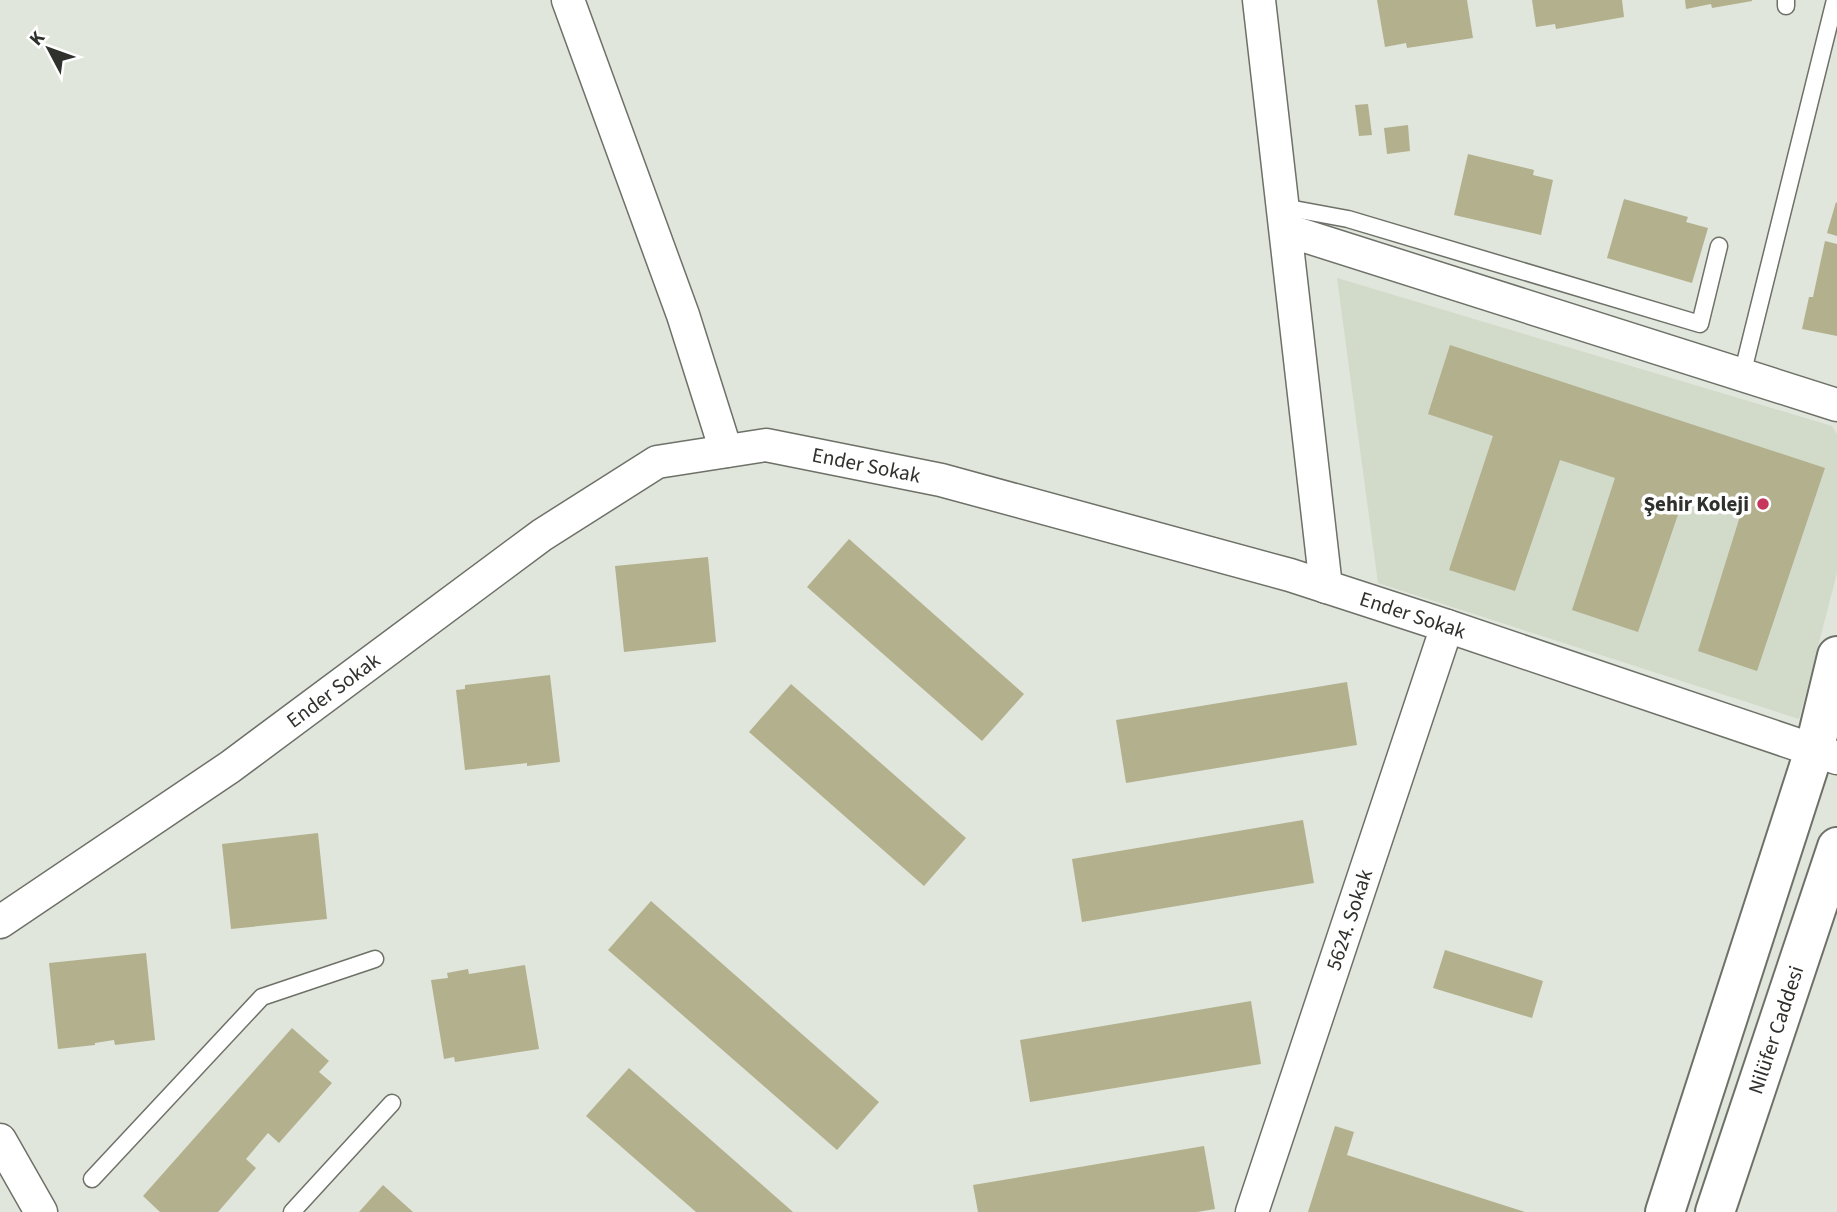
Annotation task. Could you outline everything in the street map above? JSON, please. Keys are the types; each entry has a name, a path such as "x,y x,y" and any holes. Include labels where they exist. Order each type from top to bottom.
{"street":[{"path":"568,0 683,315 726,451"},
{"path":"1259,0 1326,587"},
{"path":"1284,218 1837,405"},
{"name":"Ender Sokak","path":"0,922 230,767 542,536 657,462 766,445 941,480 1290,575 1825,755"},
{"name":"5624. Sokak","path":"1252,1212 1447,626"},
{"path":"1665,1212 1825,755 1837,656"},
{"name":"Nilüfer Caddesi","path":"1715,1212 1837,847"},
{"path":"0,1140 41,1212"}],"lane":[{"path":"1742,374 1835,0"},
{"path":"1284,218 1348,219 1700,324 1719,246"},
{"path":"92,1179 262,997 375,959"},
{"path":"292,1212 392,1103"}],"shaded area":[{"path":"1337,278 1832,426 1837,434 1837,573 1799,719 1378,583"}],"building":[{"path":"1377,0 1467,0 1473,38 1407,48 1406,43 1385,47"},
{"path":"1532,0 1622,0 1624,17 1556,29 1555,24 1536,27"},
{"path":"1685,0 1752,1 1712,8 1711,4 1686,9"},
{"path":"1368,104 1372,135 1359,136 1355,105"},
{"path":"1408,125 1410,151 1387,154 1384,128"},
{"path":"1468,154 1534,170 1533,175 1553,180 1541,235 1454,215"},
{"path":"1624,199 1688,217 1686,222 1708,228 1692,283 1607,258"},
{"path":"1837,203 1837,236 1827,233"},
{"path":"1825,241 1837,244 1837,336 1802,329 1809,297 1813,297"},
{"name":"Şehir Koleji","path":"1450,345 1825,468 1757,671 1698,651 1741,513 1685,494 1638,632 1572,610 1615,478 1560,460 1515,591 1449,570 1493,436 1428,414"},
{"path":"849,539 1024,694 982,741 807,587"},
{"path":"708,557 716,642 624,652 615,566"},
{"path":"550,675 560,762 465,770 456,690 465,689 465,685"},
{"path":"1347,682 1357,745 1126,783 1116,720"},
{"path":"791,684 966,838 924,886 749,732"},
{"path":"1303,820 1314,883 1082,922 1072,859"},
{"path":"318,833 327,919 231,929 222,844"},
{"path":"651,901 879,1102 837,1150 608,950"},
{"path":"1445,950 1543,981 1532,1018 1433,988"},
{"path":"146,953 155,1040 115,1045 114,1040 58,1049 49,963"},
{"path":"525,965 539,1049 455,1062 454,1057 444,1059 431,980 448,978 447,973 468,969 469,974"},
{"path":"1251,1001 1261,1064 1030,1102 1020,1040"},
{"path":"292,1028 329,1061 319,1072 332,1083 279,1143 268,1133 246,1159 256,1168 218,1212 160,1212 143,1196"},
{"path":"629,1068 793,1212 696,1212 586,1116"},
{"path":"1335,1126 1354,1132 1347,1155 1525,1212 1308,1212"},
{"path":"1204,1146 1215,1209 1197,1212 978,1212 973,1185"},
{"path":"383,1185 413,1212 359,1212"}],"place":[{"name":"Şehir Koleji","path":"1763,504"}]}
